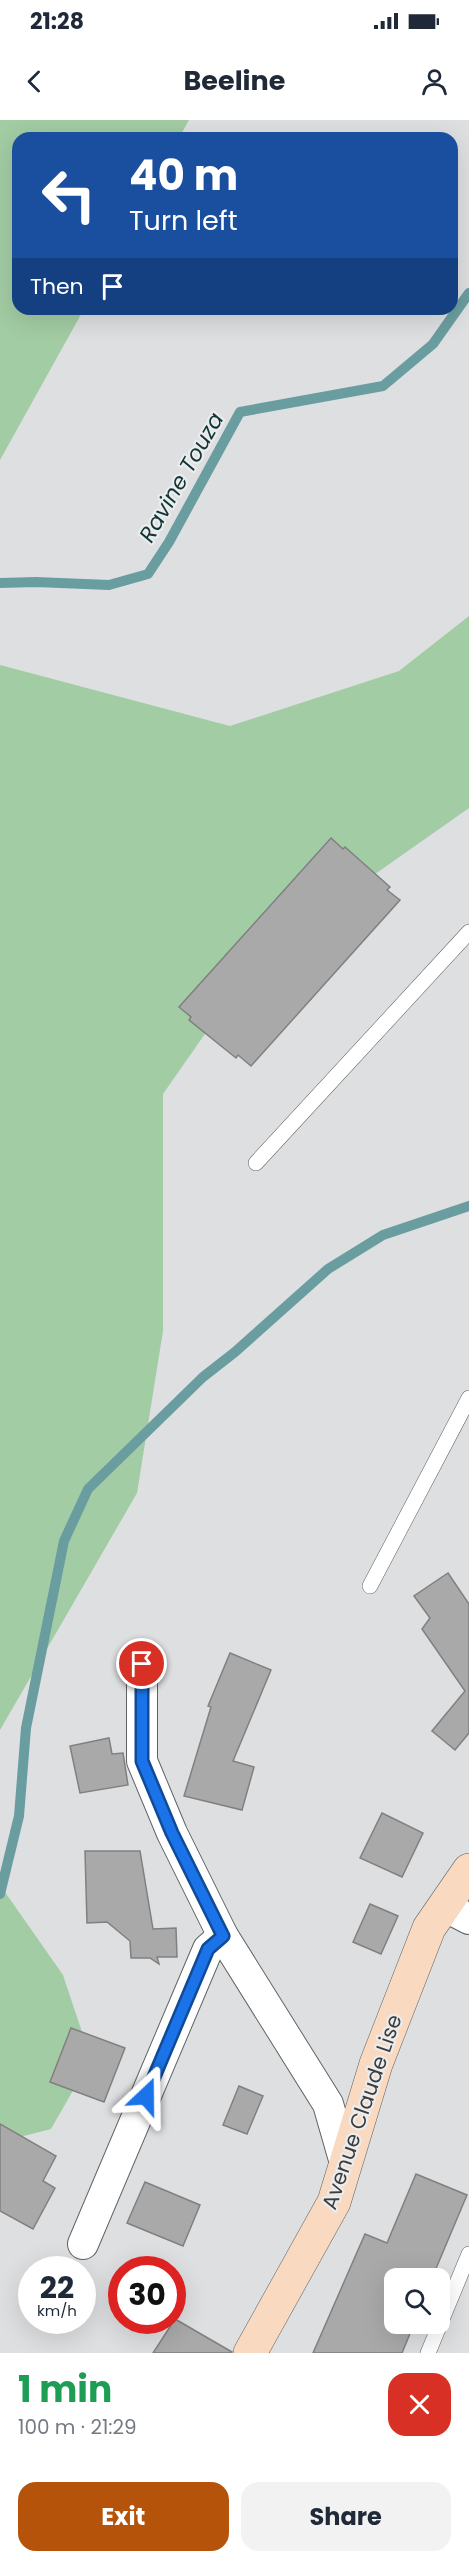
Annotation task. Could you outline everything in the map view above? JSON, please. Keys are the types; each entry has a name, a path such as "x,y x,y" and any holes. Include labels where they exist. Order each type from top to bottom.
{"street":[{"path":"142,1664 142,1761 172,1833 223,1936 328,2104 345,2163"},
{"name":"Avenue Claude Lise","path":"250,2353 334,2202 376,2064 425,1938 457,1912 469,1870"},
{"path":"83,2244 208,1949 223,1936"}],"lane":[{"path":"256,1163 469,932"},
{"path":"370,1586 469,1398"},
{"path":"428,2353 469,2254"}],"green space":[{"path":"0,120 189,120 182,132 12,132 12,315 81,315 0,460"},
{"path":"469,616 469,808 260,955 163,1094 163,1331 137,1493 0,1730 0,665 230,726 399,671"},
{"path":"0,1885 63,1975 91,2059 51,2129 0,2142"}],"building":[{"path":"331,838 343,849 345,847 390,887 387,890 400,900 251,1066 238,1055 236,1058 189,1020 191,1017 179,1007"},
{"path":"448,1573 469,1604 469,1733 455,1750 432,1731 465,1691 422,1629 430,1618 414,1596"},
{"path":"230,1653 271,1670 233,1761 254,1767 242,1810 184,1796 211,1707 208,1706"},
{"path":"109,1738 112,1754 123,1753 128,1785 80,1793 70,1746"},
{"path":"382,1813 423,1833 402,1877 360,1858"},
{"path":"85,1851 140,1851 153,1929 176,1928 177,1957 157,1957 159,1964 150,1958 131,1958 130,1941 107,1922 87,1923"},
{"path":"370,1904 398,1916 381,1954 353,1942"},
{"path":"71,2028 125,2048 104,2102 50,2082"},
{"path":"239,2086 263,2096 247,2134 223,2125"},
{"path":"0,2124 56,2156 43,2181 55,2188 33,2229 0,2211"},
{"path":"416,2174 467,2195 436,2268 384,2268 384,2334 410,2334 402,2353 313,2353 365,2234 387,2243"},
{"path":"145,2182 200,2205 183,2246 127,2223"},
{"path":"186,2325 232,2352 231,2353 153,2353 165,2334 186,2334"}],"waterway":[{"name":"Ravine Touza","path":"458,309 469,293"},
{"name":"Ravine Touza","path":"0,583 109,585 148,574 169,542 240,412 383,386 433,344 453,315"},
{"path":"0,1894 19,1816 26,1728 64,1541 88,1489 203,1377 235,1352 328,1269 383,1235 469,1206"}],"route":[{"path":"142,1664 142,1761 172,1833 223,1936 208,1949 146,2096"}]}
